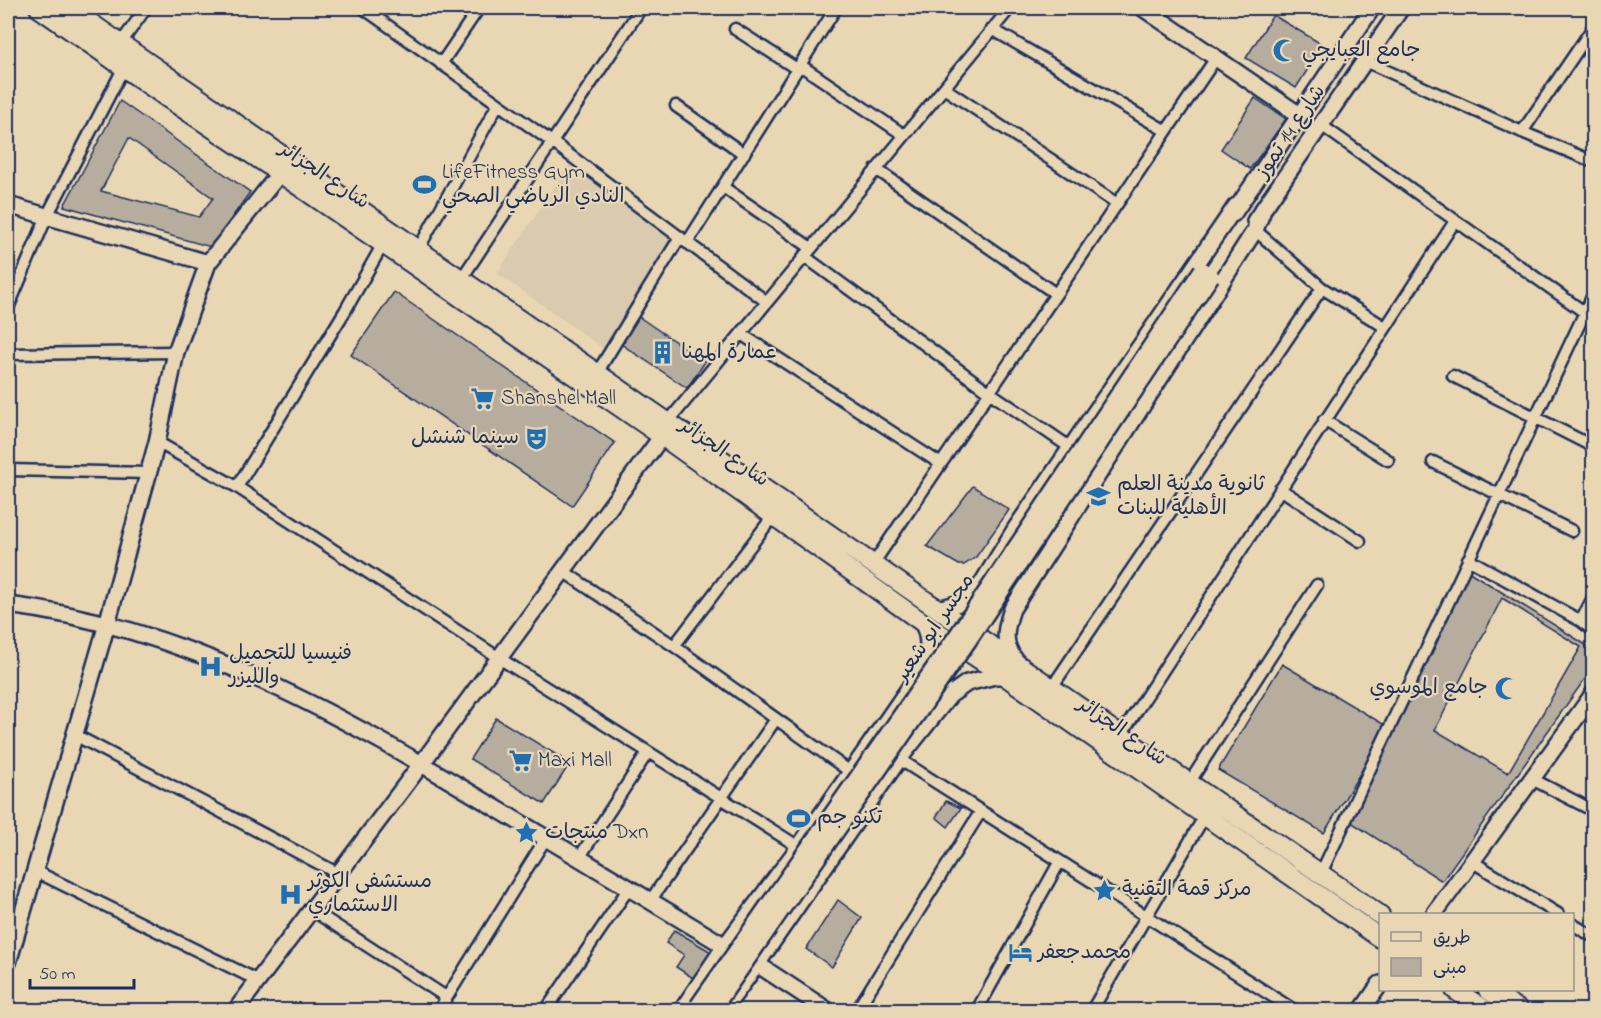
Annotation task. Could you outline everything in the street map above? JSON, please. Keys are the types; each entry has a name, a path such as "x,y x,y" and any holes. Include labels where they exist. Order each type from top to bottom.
{"main road":[{"name":"شارع الجزائر","path":"39,8 166,98 280,172 383,244 873,564 1379,914"},
{"name":"شارع الجزائر","path":"69,8 597,373 774,515 922,622 1005,676 1379,937"},
{"path":"1143,8 1298,114"},
{"name":"شارع 14 تموز","path":"1206,273 1236,206 1372,8"},
{"name":"شارع 14 تموز","path":"1206,273 1262,213 1401,8"},
{"path":"130,72 145,70 147,60"},
{"path":"166,98 176,81"},
{"path":"8,963 149,473 176,352 208,263 280,172"},
{"path":"8,205 208,263"},
{"path":"935,607 942,608 959,603 981,585 1016,528 1236,206"},
{"path":"1016,661 1006,646 1005,635 1016,601 1255,230 1262,213"},
{"name":"مجسر ابو شعير","path":"701,1009 968,641 1206,273"},
{"path":"236,1011 422,763 665,429"},
{"path":"981,585 982,602 991,610 1003,609 1016,601"},
{"path":"8,605 107,624 178,645 245,672 422,763 725,946"},
{"path":"682,1011 725,946 852,773 925,665 928,643 927,631 922,622"},
{"path":"919,674 935,664 950,669 954,684 950,695"},
{"path":"723,1011 899,759 950,695 967,683 995,676 1005,676"},
{"path":"1435,913 1593,693"},
{"path":"757,964 827,1011"},
{"path":"1362,1011 1379,986"},
{"path":"1456,991 1485,1011"},
{"path":"1489,991 1519,1011"}],"street":[{"path":"121,44 146,8"},
{"path":"363,8 552,142 766,302"},
{"path":"441,64 478,8"},
{"path":"462,278 642,8"},
{"path":"597,373 684,240 723,187 836,8"},
{"path":"665,429 766,302 1010,8"},
{"path":"1521,132 1593,26"},
{"path":"992,28 1166,131"},
{"path":"735,29 904,135"},
{"path":"873,564 1216,58"},
{"path":"1365,61 1593,162"},
{"path":"8,308 47,216 130,72"},
{"path":"944,88 1117,204"},
{"path":"419,248 498,104"},
{"path":"676,106 744,154"},
{"path":"1321,124 1589,316"},
{"path":"876,169 1056,294"},
{"path":"723,187 989,393 1071,448"},
{"path":"1121,735 1455,221"},
{"path":"1255,230 1322,288 1385,327"},
{"path":"237,487 345,311 383,244"},
{"path":"1052,687 1322,288"},
{"path":"1320,873 1534,418 1589,316 1593,293"},
{"path":"741,334 941,464"},
{"path":"8,354 176,352"},
{"path":"1453,376 1593,447"},
{"path":"1324,420 1388,460"},
{"path":"157,442 237,487 499,658 799,848"},
{"path":"1433,462 1572,531"},
{"path":"8,470 149,473"},
{"path":"1280,489 1360,541"},
{"path":"674,646 774,515"},
{"path":"1468,559 1581,621 1593,631"},
{"path":"563,571 674,646 852,773"},
{"path":"1189,783 1317,585"},
{"path":"1581,621 1593,596"},
{"path":"651,901 776,719"},
{"path":"75,735 339,874"},
{"path":"579,858 648,752"},
{"path":"899,759 1294,1011"},
{"path":"1532,779 1593,811"},
{"path":"857,1011 981,811"},
{"path":"1092,1011 1204,817"},
{"path":"439,1011 546,838"},
{"path":"977,1011 1060,861"},
{"path":"1473,862 1554,913"},
{"path":"35,871 259,981"},
{"path":"546,1011 629,888"},
{"path":"312,910 446,997"},
{"path":"1574,925 1593,937"}],"shaded area":[{"path":"569,165 671,240 604,349 497,273"}],"building":[{"name":"جامع العبايجي","path":"1273,15 1323,45 1296,88 1246,58"},
{"path":"1255,98 1286,119 1250,169 1221,149"},
{"path":"120,101 250,192 211,247 64,206","holes":["129,138 213,198 199,217 101,191"]},
{"name":"Shanshel Mall","path":"394,292 615,443 572,506 351,355"},
{"name":"عمارة المهنا","path":"639,317 705,362 687,388 621,344"},
{"path":"973,486 1009,510 976,557 964,565 959,565 927,546"},
{"path":"1468,571 1594,650 1594,666 1442,881 1351,822"},
{"name":"جامع الموسوي","path":"1502,598 1581,647 1508,773 1435,730"},
{"path":"1282,664 1388,727 1324,833 1218,770"},
{"name":"Maxi Mall","path":"496,718 570,763 544,804 470,759"},
{"path":"946,801 961,808 948,827 936,817"},
{"path":"838,900 862,918 832,967 806,949"},
{"path":"674,930 713,953 696,980 676,967 684,955 666,943"}],"place":[{"name":"جامع العبايجي","path":"1284,51"},
{"name":"LifeFitness Gym النادي الرياضي الصحي","path":"424,185"},
{"name":"عمارة المهنا","path":"663,353"},
{"name":"Shanshel Mall","path":"483,399"},
{"name":"سينما شنشل","path":"537,438"},
{"name":"ثانوية مدينة العلم الأهلية للبنات","path":"1099,497"},
{"name":"فنيسيا للتجميل والليزر","path":"211,666"},
{"name":"جامع الموسوي","path":"1506,688"},
{"name":"Maxi Mall","path":"520,761"},
{"name":"تكنو جم","path":"799,818"},
{"name":"منتجات Dxn","path":"527,833"},
{"name":"مركز قمة التقنية","path":"1104,890"},
{"name":"مستشفى الكوثر الاستثماري","path":"290,894"},
{"name":"محمدجعفر","path":"1020,953"}]}
